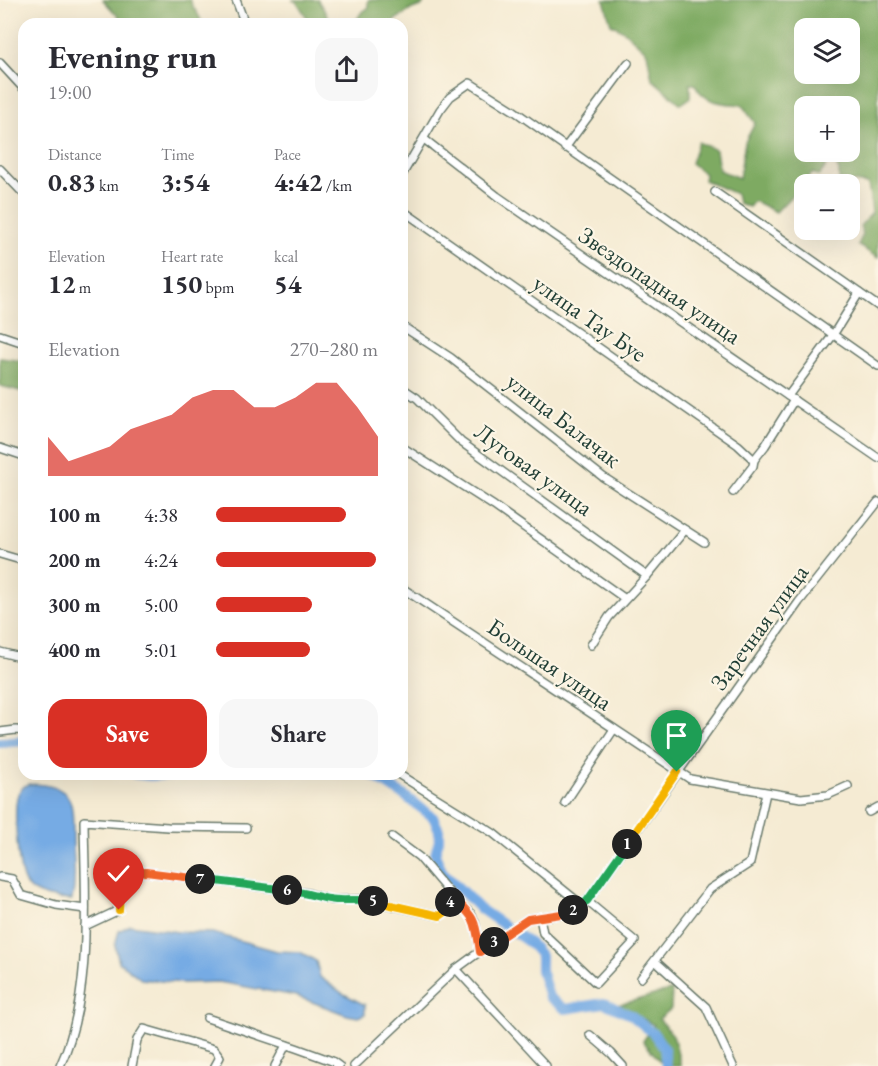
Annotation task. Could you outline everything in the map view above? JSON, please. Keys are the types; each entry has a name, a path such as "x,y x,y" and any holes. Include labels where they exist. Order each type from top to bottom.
{"street":[{"path":"236,0 243,18"},
{"path":"0,63 18,82"},
{"path":"565,148 628,63"},
{"path":"408,165 440,110 450,97 470,82 878,366"},
{"name":"Звездопадная улица","path":"424,139 497,196 878,458"},
{"path":"0,169 18,188"},
{"path":"715,192 878,306"},
{"name":"улица Тау Буе","path":"408,214 729,438 754,460"},
{"path":"733,492 753,466 754,460 765,446 791,398 860,293"},
{"name":"улица Балачак","path":"408,330 451,358 603,477 704,542"},
{"path":"0,335 18,341"},
{"name":"Луговая улица","path":"408,392 461,441 647,576"},
{"path":"0,448 18,454"},
{"path":"408,451 494,506 624,598"},
{"name":"Заречная улица","path":"584,903 799,602 878,502"},
{"path":"591,645 609,616 647,576 685,530"},
{"path":"0,554 18,559"},
{"name":"Большая улица","path":"408,592 690,779 801,798 828,795 848,786"},
{"path":"0,651 18,656"},
{"path":"565,802 614,729"},
{"path":"0,732 18,730"},
{"path":"408,780 493,833 635,941 596,983 543,933 540,917"},
{"path":"641,978 710,889 750,863 766,793"},
{"path":"868,812 878,807"},
{"path":"60,1066 75,1028 85,926 84,821 168,827 246,828"},
{"path":"392,837 419,857 453,897 471,914 475,922 480,952"},
{"path":"85,926 119,910 122,873 146,872 308,893 331,900 362,899 440,916 447,911 453,897"},
{"path":"0,877 12,879 21,895 56,905 85,909"},
{"path":"354,1066 456,969 486,947 528,919 568,913 584,903"},
{"path":"655,961 706,1007 733,1066"},
{"path":"456,969 546,1066"},
{"path":"207,1018 332,1061 339,1066"},
{"path":"132,1066 137,1040 144,1029 214,1049 220,1057 214,1066"},
{"path":"590,1035 623,1066"},
{"path":"275,1066 286,1045"}],"green space":[{"path":"103,0 190,0 200,18 120,18"},
{"path":"292,0 318,0 328,18 307,18 297,2"},
{"path":"368,0 426,0 422,6 412,9 398,18 358,18 368,8"},
{"path":"604,0 878,0 878,258 858,245 863,234 860,226 872,213 868,184 860,183 860,174 839,174 834,162 860,162 860,96 794,96 794,162 829,162 820,174 794,174 794,193 776,212 754,201 749,207 738,203 736,194 704,180 705,174 691,163 698,142 716,150 719,170 739,178 745,142 755,123 742,105 709,99 699,91 695,84 690,84 690,98 681,104 652,79 647,52 624,31 611,24"},
{"path":"0,358 18,360 18,390 0,386"},
{"path":"672,990 671,1009 659,1019 673,1035 681,1066 664,1066 643,1041 654,1025 618,1005"}],"water":[{"path":"28,784 56,788 69,800 73,819 74,886 72,900 42,895 27,886 24,880 17,844 16,806 19,792"},
{"path":"130,925 178,932 213,933 277,951 300,952 316,961 320,977 342,993 365,1005 365,1014 358,1017 347,1015 296,996 219,982 182,983 141,979 119,962 115,945 119,931"}],"waterway":[{"path":"0,743 18,742"},
{"path":"380,780 433,817 439,830 435,854 442,871 479,908 531,944 541,956 541,970 549,997 565,1009 604,1003 631,1015 654,1034 664,1048 666,1066"}],"route":[{"path":"119,910 122,873 146,872 308,893 331,900 362,899 440,916 447,911 453,897 471,914 475,922 480,952 528,919 568,913 587,901 677,772"}]}
